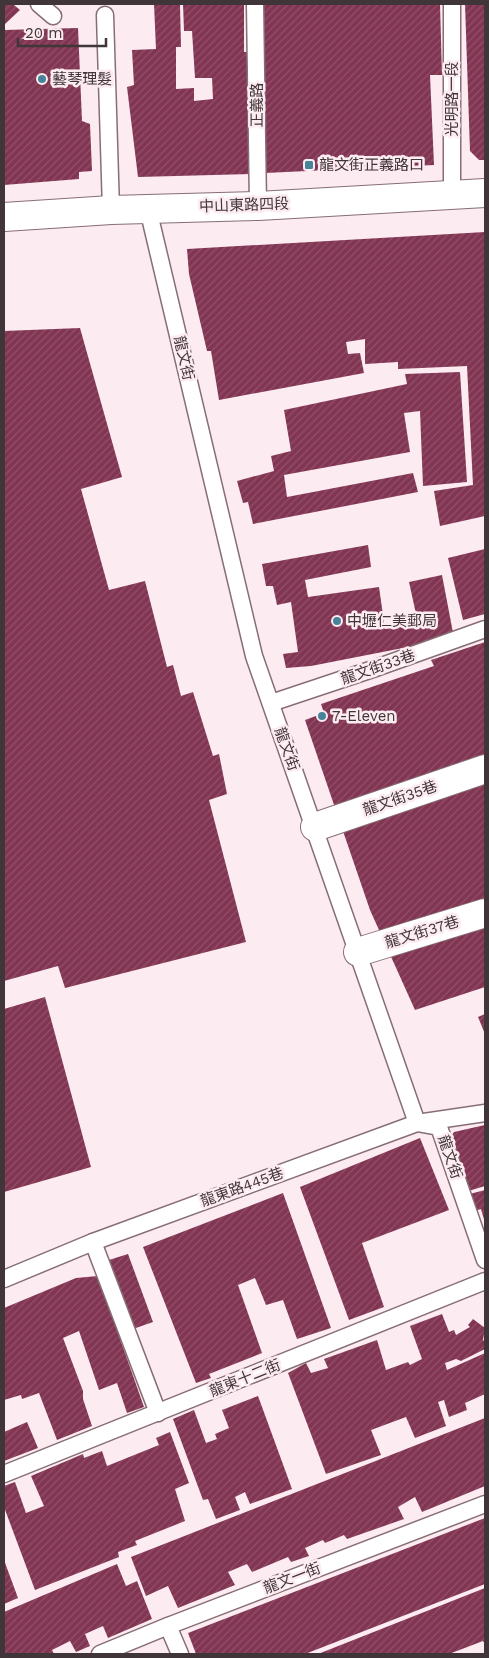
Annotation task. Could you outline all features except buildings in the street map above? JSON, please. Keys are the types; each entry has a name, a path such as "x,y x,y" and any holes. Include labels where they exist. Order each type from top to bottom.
{"main road":[{"name":"中山東路四段","path":"4,217 111,210 258,206 485,194"},
{"name":"龍文街35巷","path":"315,827 485,769"},
{"name":"龍文街37巷","path":"358,952 485,913"}],"lane":[{"path":"39,4 53,16"},
{"name":"正義路","path":"255,4 258,206"},
{"name":"光明路一段","path":"452,4 452,195"},
{"path":"105,15 111,210"},
{"name":"龍文街","path":"148,209 252,647 417,1123 439,1127 485,1260"},
{"name":"龍文街33巷","path":"271,703 485,629"},
{"name":"龍東路445巷","path":"4,1279 93,1242 417,1123 485,1113"},
{"path":"93,1242 158,1413"},
{"name":"龍東十二街","path":"4,1474 485,1281"},
{"name":"龍文一街","path":"100,1654 485,1504"},
{"path":"168,1626 180,1654"}],"place":[{"name":"藝琴理髮","path":"42,79"},
{"name":"龍文街正義路口","path":"309,165"},
{"name":"中壢仁美郵局","path":"337,621"},
{"name":"7-Eleven","path":"322,716"}]}
